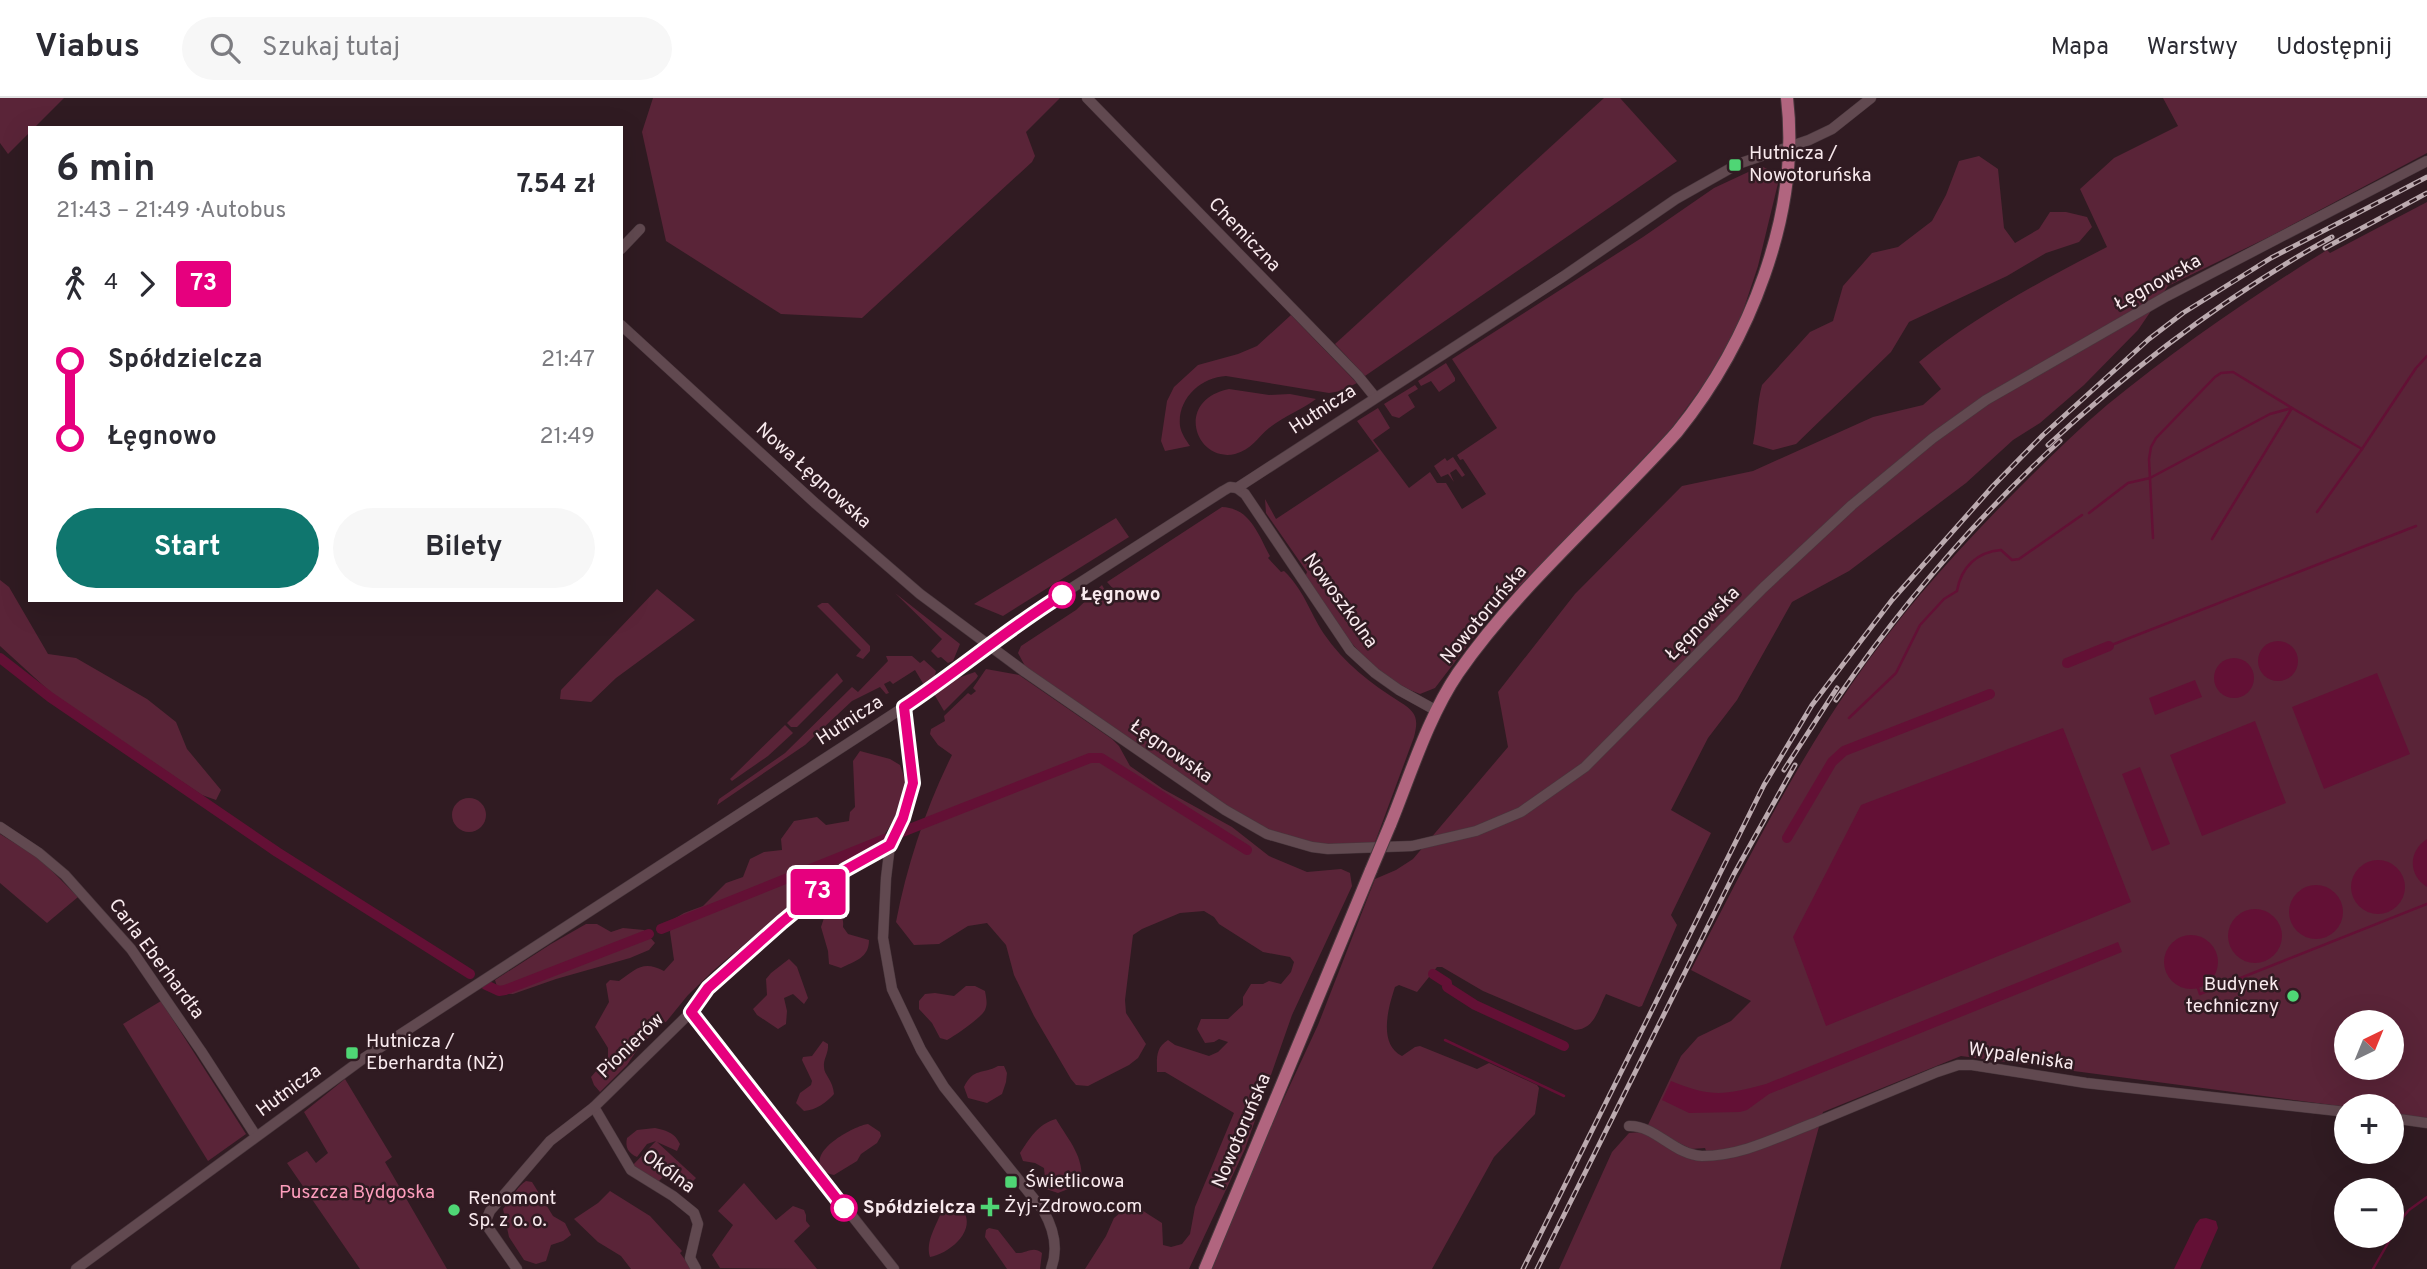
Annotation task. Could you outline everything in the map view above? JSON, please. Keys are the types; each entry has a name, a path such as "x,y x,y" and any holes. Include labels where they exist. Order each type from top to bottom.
{"main road":[{"name":"Nowotoruńska","path":"1205,1269 1437,711 1457,675 1495,625 1650,462 1698,405 1745,325 1773,245 1787,172 1787,98"}],"street":[{"name":"Chemiczna","path":"1087,98 1358,376 1375,397"},
{"name":"Hutnicza","path":"76,1269 364,1058 904,707 948,677 1014,625 1223,491 1230,487 1237,488 1564,276 1676,199 1738,164 1809,140 1832,129 1871,98"},
{"name":"Łęgnowska","path":"989,645 1192,788 1235,817 1267,834 1286,841 1328,849 1412,846 1476,831 1521,812 1585,767 1763,588 1852,505 1933,438 1986,400 2167,296 2427,161"},
{"path":"623,247 640,229"},
{"name":"Nowa Łęgnowska","path":"623,328 920,594 989,645"},
{"name":"Nowoszkolna","path":"1237,488 1245,494 1350,650 1374,673 1437,711"},
{"path":"904,707 913,783 903,818 890,845 883,927 892,989 921,1050 944,1087 1043,1210 1051,1226 1055,1246 1051,1269"},
{"name":"Carla Eberhardta","path":"0,827 39,853 65,875 131,949 256,1136"},
{"name":"Pionierów","path":"517,1269 485,1223 490,1211 550,1141 594,1107 691,1012 708,988 782,922 845,870 890,845"},
{"path":"691,1012 894,1269"},
{"name":"Wypaleniska","path":"1629,1126 1639,1127 1684,1153 1694,1155 1739,1152 1937,1072 1965,1065 2086,1083 2334,1111"},
{"name":"Okólna","path":"594,1107 631,1170 673,1196 694,1213 698,1224 690,1258 696,1269"},
{"path":"2404,1120 2427,1123"}],"green space":[{"path":"0,98 64,98 36,126 28,126 28,134 8,154 0,143"},
{"path":"653,98 1060,98 1026,132 1035,156 1032,162 862,318 781,314 666,241 642,132"},
{"path":"1604,98 1620,98 1677,161 1365,376 1335,344"},
{"path":"2163,98 2427,98 2427,153 2273,235 2168,286 2138,330 2084,385 2040,423 2013,440 1966,483 1849,571 1792,602 1737,700 1708,738 1671,810 1711,833 1671,915 1677,925 1642,1006 1606,994 1591,1022 1582,1029 1575,1030 1483,991 1442,967 1437,967 1417,992 1399,985 1395,987 1388,1015 1387,1034 1390,1043 1402,1056 1420,1046 1477,1069 1489,1063 1539,1088 1535,1114 1494,1157 1432,1269 1210,1269 1265,1139 1318,1025 1375,879 1413,859 1508,747 1498,692 1575,594 1682,486 1753,471 1873,417 1923,405 1941,389 1919,362 1987,314 2107,247 2080,189 2114,158 2178,126"},
{"path":"1979,156 1998,169 2004,228 2015,243 2039,229 2050,212 2066,212 2087,217 2092,227 2079,242 2046,253 2007,276 1909,322 1891,352 1796,444 1773,450 1753,444 1762,385 1810,332 1833,321 1843,286 1872,253 1898,247 1932,221 1959,161"},
{"path":"1761,166 1780,175 1758,266 1738,326 1704,384 1671,429 1547,560 1493,612 1435,688 1420,694 1383,674 1354,645 1328,612 1305,577 1307,572 1266,513 1265,499 1276,519 1379,451 1357,421 1378,408 1390,428 1373,440 1409,488 1430,472 1437,483 1446,483 1462,509 1486,494 1463,459 1460,460 1457,455 1497,428 1452,359 1643,237 1714,188"},
{"path":"2427,202 2427,1118 2404,1115 2404,1094 2334,1094 2334,1105 1961,1056 1823,1112 1780,1269 1559,1269 1612,1152 1629,1133 1641,1132 1691,1159 1709,1159 1705,1148 1691,1149 1647,1127 1681,1056 1698,1037 1731,1021 1751,1001 1691,970 1807,754 1851,685 1889,634 1971,537 2095,415 2160,363 2270,286 2327,250 2330,253"},
{"path":"1291,315 1357,383 1341,391 1329,393 1226,376 1208,380 1192,391 1182,407 1180,426 1190,446 1165,451 1161,441 1167,401 1174,387 1198,365 1257,346"},
{"path":"1446,363 1455,381 1439,392 1431,381 1421,386 1418,381"},
{"path":"1415,385 1418,389 1408,395 1415,407 1399,418 1392,416 1384,404"},
{"path":"1229,389 1316,399 1269,428 1246,450 1235,454 1221,454 1209,449 1201,440 1196,429 1196,417 1201,405 1212,395"},
{"path":"1453,457 1465,475 1462,477 1456,469 1450,473 1454,482 1448,474 1441,477 1434,466 1445,458 1447,461"},
{"path":"1222,507 1240,512 1252,524 1270,556 1268,558 1297,586 1324,634 1340,654 1368,680 1410,709 1415,716 1414,737 1374,845 1305,841 1263,827 1242,816 1184,779 1025,666 1018,653 1021,646 1076,610 1102,585 1108,596 1117,593 1107,582"},
{"path":"1116,518 1129,537 1003,616 974,604"},
{"path":"0,580 9,587 48,654 76,658 147,699 176,722 187,749 221,790 216,800 202,795 57,698 0,646"},
{"path":"657,589 695,620 616,678 591,702 560,699 561,690"},
{"path":"895,593 960,644 953,661 948,663 931,651 942,639"},
{"path":"828,603 870,646 870,651 863,659 856,656 861,650 817,606"},
{"path":"886,656 912,656 920,663 924,660 936,671 934,679 924,685 915,670 893,684 890,681 884,684 889,693 886,694 880,687 852,701 805,745 717,805 719,799 785,753 852,687 858,692 888,661"},
{"path":"986,669 1019,675 1112,739 1130,766 1163,789 1232,827 1269,856 1307,872 1341,869 1350,873 1352,886 1292,1015 1245,1149 1189,1269 1085,1269 1114,1218 1120,1213 1140,1209 1162,1223 1163,1245 1171,1247 1182,1244 1190,1234 1195,1207 1234,1113 1165,1072 1157,1072 1159,1050 1168,1040 1175,1045 1209,1056 1218,1052 1228,1042 1219,1039 1205,1043 1197,1029 1201,1019 1228,1019 1243,1005 1243,997 1251,984 1269,981 1281,984 1291,972 1294,962 1290,957 1263,952 1219,924 1204,911 1180,913 1142,929 1133,935 1125,1000 1126,1013 1146,1044 1138,1058 1129,1065 1088,1086 1076,1085 1071,1079 1034,1016 1014,975 1006,945 987,923 968,926 939,944 914,945 896,922 918,837 952,755 938,745 930,734 931,729 945,721 944,716 968,693 971,695 976,691 973,688"},
{"path":"975,672 978,676 976,679 944,711 934,694 958,678"},
{"path":"837,673 843,681 797,727 791,727 787,723"},
{"path":"785,725 793,733 768,756 732,781 730,779"},
{"path":"860,751 890,759 900,765 907,785 903,806 877,846 825,874 714,970 688,995 666,1022 655,1024 649,1037 627,1065 600,1092 591,1077 608,1057 608,1048 595,1027 609,1002 606,984 610,980 619,981 640,967 651,966 664,971 674,960 670,932 672,920 703,906 726,883 743,877 750,859 764,852 782,850 781,839 794,821 817,817 826,825 849,821 850,812 855,807 853,761"},
{"path":"469,798 481,803 486,815 481,827 469,832 457,827 452,815 457,803"},
{"path":"0,834 39,858 78,897 47,923 0,883"},
{"path":"834,911 842,918 843,927 848,934 869,940 864,955 841,968 829,964 821,927 824,918"},
{"path":"586,924 597,924 611,932 623,928 644,930 655,943 649,950 630,958 513,994 499,993 495,980"},
{"path":"789,959 797,967 808,998 804,1004 793,994 784,998 786,1024 778,1029 757,1015 753,1009 767,995 766,979"},
{"path":"966,986 975,986 985,991 985,1010 974,1022 951,1038 940,1038 932,1023 919,1009 919,1001 925,994 954,996"},
{"name":"Puszcza Bydgoska","path":"161,1001 246,1134 208,1161 123,1024"},
{"path":"823,1041 828,1044 824,1070 834,1094 820,1106 804,1111 796,1103 800,1093 811,1085 812,1081 802,1060 803,1057 812,1056"},
{"path":"1004,1066 1007,1073 1002,1094 987,1103 968,1098 964,1087 971,1077"},
{"name":"Puszcza Bydgoska","path":"345,1079 392,1157 385,1162 447,1269 360,1269 287,1163 307,1151 316,1163 328,1153 304,1112"},
{"path":"1056,1119 1075,1150 1082,1174 1081,1184 1058,1193 1046,1189 1044,1168 1023,1161 1020,1153 1039,1128"},
{"path":"868,1124 880,1132 877,1143 861,1154 857,1161 834,1175 825,1171 820,1159 828,1146 853,1129"},
{"path":"655,1128 670,1133 678,1140 680,1144 677,1151 657,1142 696,1178 689,1185 680,1177 674,1183 664,1176 657,1183 632,1166 656,1141 647,1144 637,1157 628,1149 627,1138 637,1130"},
{"path":"526,1181 532,1182 553,1216 565,1223 571,1235 551,1245 546,1261 536,1264 524,1260 509,1237 503,1209"},
{"path":"744,1183 776,1220 793,1206 804,1210 810,1226 794,1241 817,1269 720,1268 712,1255 733,1225 718,1211"},
{"path":"610,1191 650,1216 682,1251 680,1253 692,1269 631,1269 621,1256 598,1242 574,1219 598,1203"},
{"path":"950,1208 965,1214 966,1228 958,1242 944,1252 930,1257 932,1233 942,1210"},
{"path":"989,1228 998,1230 1016,1253 1032,1250 1042,1253 1040,1269 1007,1269 985,1237"}],"shaded area":[{"path":"2278,641 2292,647 2298,661 2292,675 2278,681 2264,675 2258,661 2264,647"},
{"path":"2234,658 2248,664 2254,678 2248,692 2234,698 2220,692 2214,678 2220,664"},
{"path":"2377,673 2410,754 2324,789 2292,707"},
{"path":"2195,680 2202,697 2155,715 2149,698"},
{"path":"2255,721 2286,803 2202,836 2170,755"},
{"path":"2063,728 2131,902 1826,1026 1793,937 1861,805"},
{"path":"2140,767 2170,844 2152,851 2122,774"},
{"path":"2427,839 2427,887 2416,876 2413,863 2416,850"},
{"path":"2378,860 2397,868 2405,887 2397,906 2378,914 2359,906 2351,887 2359,868"},
{"path":"2316,885 2335,893 2343,912 2335,931 2316,939 2297,931 2289,912 2297,893"},
{"path":"2255,909 2274,917 2282,936 2274,955 2255,963 2236,955 2228,936 2236,917"},
{"path":"2191,935 2210,943 2218,962 2210,981 2191,989 2172,981 2164,962 2172,943"},
{"path":"2118,942 2122,952 1769,1094 1747,1110 1689,1113 1662,1100 1671,1081 1718,1093 1766,1084"},
{"path":"2200,1219 2216,1221 2218,1228 2200,1269 2174,1269 2196,1224"}],"waterway":[{"path":"2089,513 2128,483 2150,478 2270,414 2292,408 2362,449 2416,368 2427,356"},
{"path":"2153,538 2149,459 2151,447 2156,438 2215,377 2221,373 2233,372 2292,408 2212,539"},
{"path":"2317,512 2362,449"},
{"path":"1849,718 1896,673 1920,625 1944,599 1957,591 1962,575 1971,562 1992,551 2001,550 2012,560 2019,559 2082,515"},
{"path":"2109,646 2416,526"},
{"path":"2067,663 2109,646"},
{"path":"0,658 50,697 277,852 470,974"},
{"path":"1787,838 1832,762 1844,751 1990,694"},
{"path":"902,832 1090,758 1101,758 1247,850"},
{"path":"661,929 885,839"},
{"path":"2198,988 2200,994 2427,904"},
{"path":"486,985 499,991 505,990 649,934"},
{"path":"1433,974 1447,983 1447,987 1475,1005 1564,1046"},
{"path":"1445,1040 1564,1096"},
{"path":"2373,1269 2403,1217 2427,1197"}],"railway":[{"path":"1523,1269 1764,785 1812,705 1892,600 1993,486 2043,435 2149,339 2183,313 2271,258 2427,177"},
{"path":"2325,248 2427,193"},
{"path":"2048,445 2184,332 2256,282 2332,237"},
{"path":"1836,700 1941,564 1969,532 2060,441"},
{"path":"1784,770 1837,688"},
{"path":"1537,1269 1734,874 1795,765"}],"bus line":[{"name":"73","path":"844,1208 691,1012 708,988 782,922 845,870 890,845 903,818 913,783 904,707 948,677 1006,631 1062,595"}],"place":[{"name":"Hutnicza / Nowotoruńska","path":"1735,165"},
{"name":"Łęgnowo","path":"1062,595"},
{"name":"Budynek techniczny","path":"2293,996"},
{"name":"Hutnicza / Eberhardta (NŻ)","path":"352,1053"},
{"name":"Świetlicowa","path":"1011,1182"},
{"name":"Żyj-Zdrowo.com","path":"990,1207"},
{"name":"Spółdzielcza","path":"844,1208"},
{"name":"Renomont Sp. z o. o.","path":"454,1210"}]}
